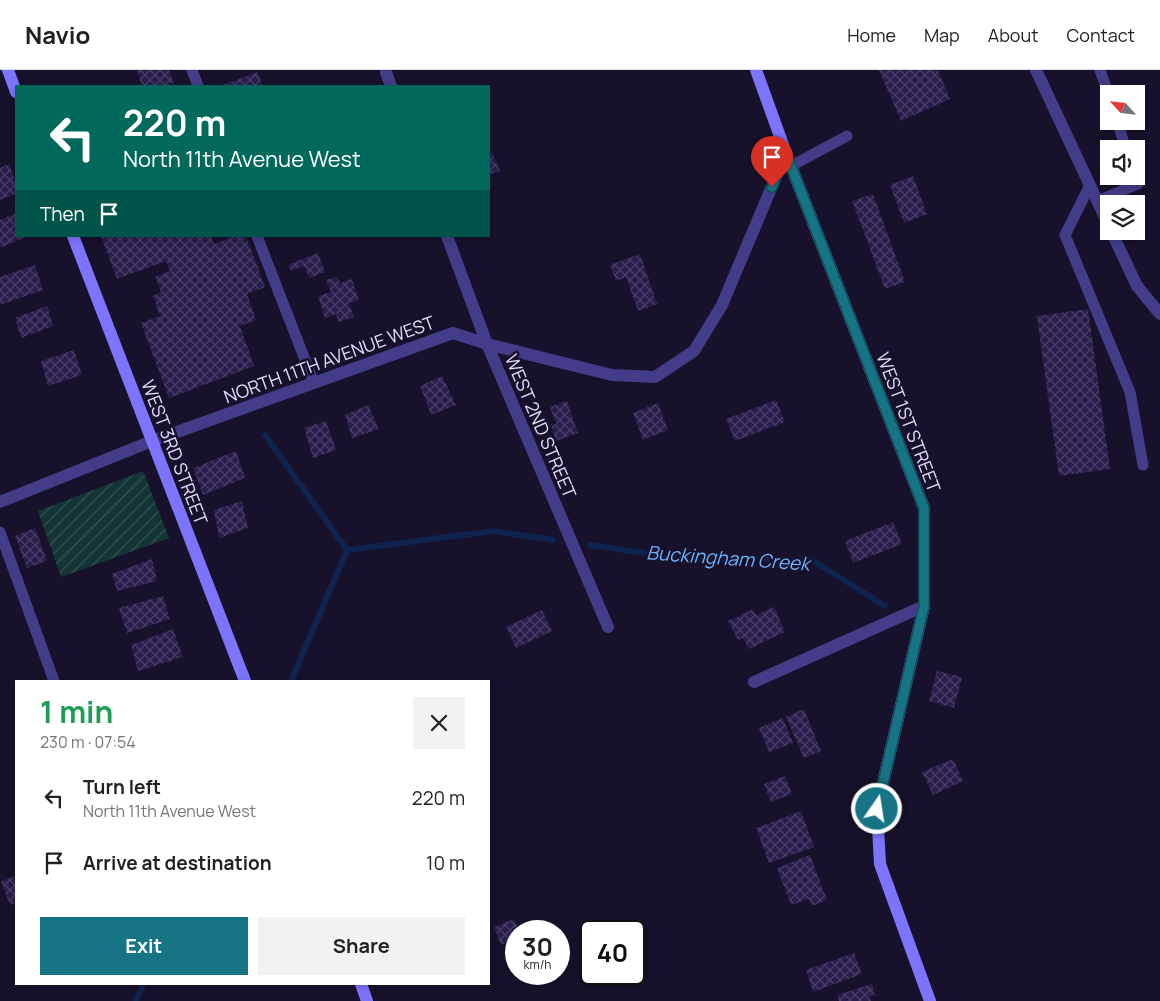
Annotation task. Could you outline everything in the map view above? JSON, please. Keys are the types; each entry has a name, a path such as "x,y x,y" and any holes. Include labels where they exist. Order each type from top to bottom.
{"street":[{"path":"8,70 15,89"},
{"name":"WEST 1ST STREET","path":"756,70 786,153 924,508 924,606 877,809 880,864 930,1001"},
{"path":"1036,70 1100,206"},
{"path":"386,72 391,85"},
{"name":"NORTH 11TH AVENUE WEST","path":"0,502 152,441 453,333 487,344 612,375 654,377 694,351 722,305 786,153"},
{"name":"WEST 3RD STREET","path":"72,237 245,680"},
{"name":"WEST 2ND STREET","path":"447,237 487,344 608,627"},
{"path":"1115,240 1136,286 1160,314"},
{"path":"754,682 924,606"},
{"path":"361,985 367,1001"}],"lane":[{"path":"192,70 198,85"},
{"path":"1100,70 1105,85"},
{"path":"791,166 847,136"},
{"path":"1090,185 1065,235 1130,392 1143,465"},
{"path":"1097,200 1135,185"},
{"path":"257,237 314,383"},
{"path":"0,532 54,680"}],"green space":[{"path":"143,471 169,538 61,577 38,511"}],"building":[{"path":"169,70 174,83 169,85 142,85 137,71"},
{"path":"879,70 938,70 950,99 901,121"},
{"path":"257,72 263,85 223,85"},
{"path":"492,152 500,171 490,175 490,153"},
{"path":"9,164 15,181 15,194 0,200 0,168"},
{"path":"913,176 927,214 904,223 890,185"},
{"path":"873,194 905,282 885,289 852,201"},
{"path":"15,213 15,237 26,237 0,248 0,220"},
{"path":"101,237 211,237 214,244 232,237 246,237 265,287 247,294 256,320 240,326 254,366 169,398 141,323 160,316 153,296 161,292 155,277 170,271 166,261 117,279"},
{"path":"318,253 325,272 309,278 304,266 291,271 288,265"},
{"path":"640,254 657,304 638,311 626,277 616,281 610,265"},
{"path":"35,265 43,290 0,305 0,277"},
{"path":"337,277 340,283 352,279 359,300 349,303 354,317 338,322 336,314 325,318 318,296 331,292 326,280"},
{"path":"47,306 53,326 21,338 15,318"},
{"path":"1088,309 1110,469 1059,476 1037,316"},
{"path":"74,350 82,375 48,386 41,361"},
{"path":"442,376 456,405 431,415 420,386"},
{"path":"776,400 785,422 735,441 726,419"},
{"path":"567,401 578,433 556,441 551,425 556,424 550,407"},
{"path":"658,403 668,430 643,440 633,413"},
{"path":"368,405 379,429 352,438 345,415"},
{"path":"326,421 336,450 313,458 304,428"},
{"path":"236,451 245,478 203,495 193,468"},
{"path":"242,501 248,528 219,538 214,510"},
{"path":"893,522 902,544 853,563 845,541"},
{"path":"35,528 47,561 27,568 15,536"},
{"path":"152,559 157,581 117,591 112,574"},
{"path":"163,596 170,619 127,633 119,608"},
{"path":"774,607 785,632 749,649 743,638 738,640 728,621 753,609 756,615"},
{"path":"542,610 552,631 516,648 506,627"},
{"path":"173,629 183,657 138,671 131,645"},
{"path":"937,671 962,677 954,708 929,701"},
{"path":"804,709 821,751 804,758 786,717"},
{"path":"783,718 793,743 769,752 759,728"},
{"path":"953,759 963,781 933,795 922,772"},
{"path":"785,776 792,794 771,802 764,784"},
{"path":"801,811 814,847 769,863 756,828"},
{"path":"810,855 827,900 812,906 809,899 791,905 777,868"},
{"path":"15,876 15,903 10,905 1,881"},
{"path":"505,923 505,943 501,945 494,927"},
{"path":"854,953 862,974 813,992 806,970"},
{"path":"872,984 875,995 869,997 871,1001 839,1001 837,995"}],"waterway":[{"path":"265,435 347,550"},
{"name":"Buckingham Creek","path":"291,680 347,550 494,531 553,540"},
{"name":"Buckingham Creek","path":"590,545 686,559 812,560 885,606"},
{"name":"Buckingham Creek","path":"136,1001 143,985"}],"route":[{"path":"772,187 786,153 924,508 924,606 877,809"}]}
